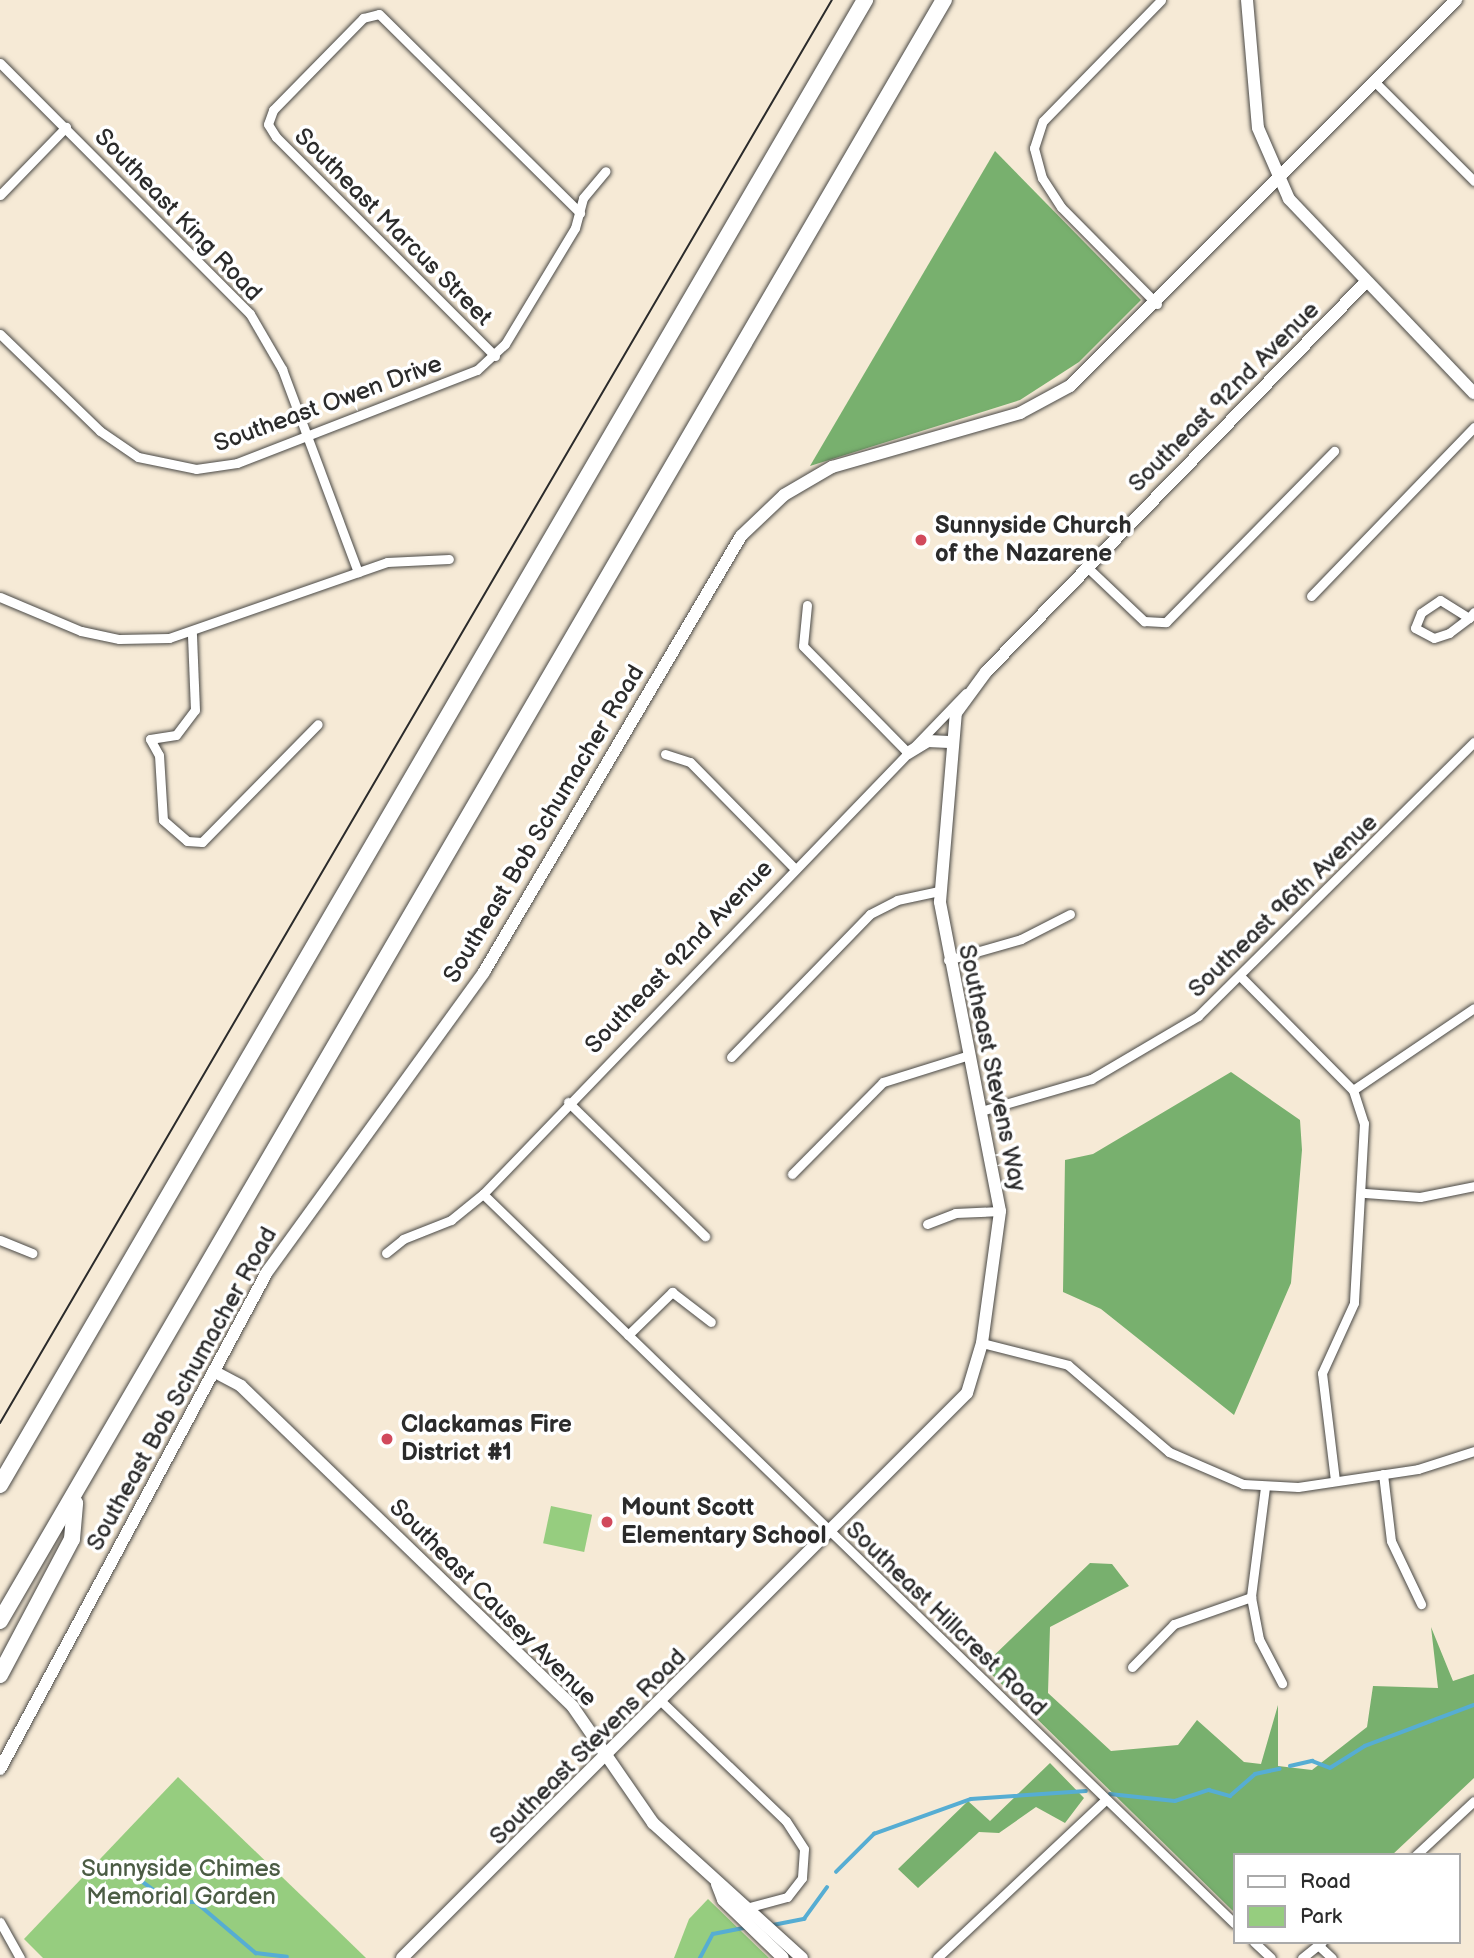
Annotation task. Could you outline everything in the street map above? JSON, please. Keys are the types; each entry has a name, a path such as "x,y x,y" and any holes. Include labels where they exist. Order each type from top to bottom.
{"highway":[{"path":"0,1485 865,0"},
{"path":"0,1621 76,1497 944,0"},
{"path":"0,1675 72,1539 76,1497"}],"street":[{"path":"1157,304 1060,207 1042,178 1034,148 1049,114 1161,0"},
{"path":"1247,0 1258,124 1279,182 1310,226 1474,393"},
{"path":"1279,182 1456,0"},
{"name":"Southeast Marcus Street","path":"495,356 268,124 272,110 373,13 580,213"},
{"name":"Southeast King Road","path":"0,63 250,314 282,369 358,572"},
{"path":"1375,82 1474,181"},
{"path":"0,195 65,127"},
{"name":"Southeast Owen Drive","path":"0,334 109,439 157,463 215,467 307,436 477,370 495,356 580,213 583,198 606,172"},
{"name":"Southeast Bob Schumacher Road","path":"0,1769 217,1373 279,1253 488,965 747,529 790,490 832,467 1040,404 1092,369 1279,182"},
{"name":"Southeast 92nd Avenue","path":"386,1253 402,1239 451,1220 483,1194 568,1102 1366,283"},
{"path":"1311,596 1474,427"},
{"path":"1087,567 1144,621 1166,622 1334,450"},
{"path":"0,597 41,619 118,639 192,634 358,572 411,557 449,558"},
{"path":"1440,600 1471,615 1434,638 1415,628 1421,613 1440,600"},
{"path":"807,605 803,646 908,753"},
{"path":"192,634 195,709 177,734 150,739 159,755 163,820 187,841 202,842 318,724"},
{"name":"Southeast Stevens Way","path":"829,1531 959,1405 982,1343 1000,1210 948,960 939,891 949,743 957,713 974,685"},
{"name":"Southeast 92nd Avenue","path":"908,753 928,741 949,743"},
{"name":"Southeast 96th Avenue","path":"981,1111 1062,1090 1134,1057 1242,978 1474,742"},
{"path":"665,754 690,762 795,869"},
{"path":"731,1057 870,914 897,900 939,891"},
{"path":"948,960 1021,939 1070,914"},
{"path":"1242,978 1353,1090 1366,1132 1365,1193 1354,1303 1322,1373 1335,1480"},
{"path":"1353,1090 1474,1008"},
{"path":"792,1174 883,1082 969,1055"},
{"path":"568,1102 705,1236"},
{"path":"1365,1193 1420,1197 1474,1186"},
{"name":"Southeast Hillcrest Road","path":"483,1194 1232,1921"},
{"path":"928,1224 955,1213 1000,1210"},
{"path":"0,1240 33,1253"},
{"path":"628,1335 672,1292 711,1322"},
{"path":"982,1343 1068,1365 1180,1459 1220,1478 1265,1487 1335,1480 1383,1474 1474,1451"},
{"name":"Southeast Causey Avenue","path":"217,1373 242,1386 557,1692 608,1758 642,1811 748,1912 783,1952"},
{"path":"1383,1474 1391,1541 1421,1604"},
{"path":"1265,1487 1251,1597 1259,1639 1282,1683"},
{"name":"Southeast Stevens Road","path":"402,1958 663,1703 829,1531"},
{"path":"1132,1667 1174,1624 1251,1597"},
{"path":"663,1703 797,1834 804,1849 802,1878 774,1905 748,1912"},
{"path":"937,1958 1105,1800"},
{"path":"1418,1853 1474,1801"},
{"name":"Southeast Causey Avenue","path":"748,1912 783,1952 802,1958"},
{"path":"0,1922 20,1958"},
{"path":"1256,1944 1271,1958"},
{"path":"1302,1958 1320,1944 1332,1958"}],"green space":[{"path":"995,151 1141,300 1079,362 1020,400 810,466"},
{"path":"1231,1072 1300,1120 1302,1150 1291,1283 1234,1415 1101,1309 1063,1292 1065,1160 1093,1154"},
{"path":"551,1506 592,1515 584,1552 543,1543"},
{"path":"1090,1563 1112,1564 1129,1586 1050,1627 1048,1693 1111,1751 1178,1745 1197,1720 1244,1762 1261,1764 1278,1705 1278,1766 1312,1770 1367,1727 1373,1686 1438,1688 1431,1627 1453,1681 1474,1674 1474,1778 1394,1853 1232,1853 1232,1910 983,1666"},
{"path":"1050,1763 1084,1798 1065,1823 1036,1807 999,1833 979,1832 918,1888 898,1869 968,1801 990,1821"},
{"name":"Sunnyside Chimes Memorial Garden","path":"178,1777 366,1958 43,1958 24,1939"},
{"path":"708,1899 769,1958 674,1958 689,1919"}],"waterway":[{"path":"1290,1766 1312,1761 1330,1768 1365,1746 1474,1705"},
{"path":"1110,1794 1175,1801 1209,1790 1230,1796 1255,1774 1279,1769"},
{"path":"836,1872 874,1834 971,1799 1086,1791"},
{"path":"128,1871 170,1902 196,1902 256,1953 287,1957"},
{"path":"773,1925 804,1919 827,1887"},
{"path":"700,1958 713,1934 744,1928"}],"tram line":[{"path":"0,1423 832,0"}],"place":[{"name":"Sunnyside Church of the Nazarene","path":"921,540"},
{"name":"Clackamas Fire District #1","path":"387,1439"},
{"name":"Mount Scott Elementary School","path":"607,1522"}]}
